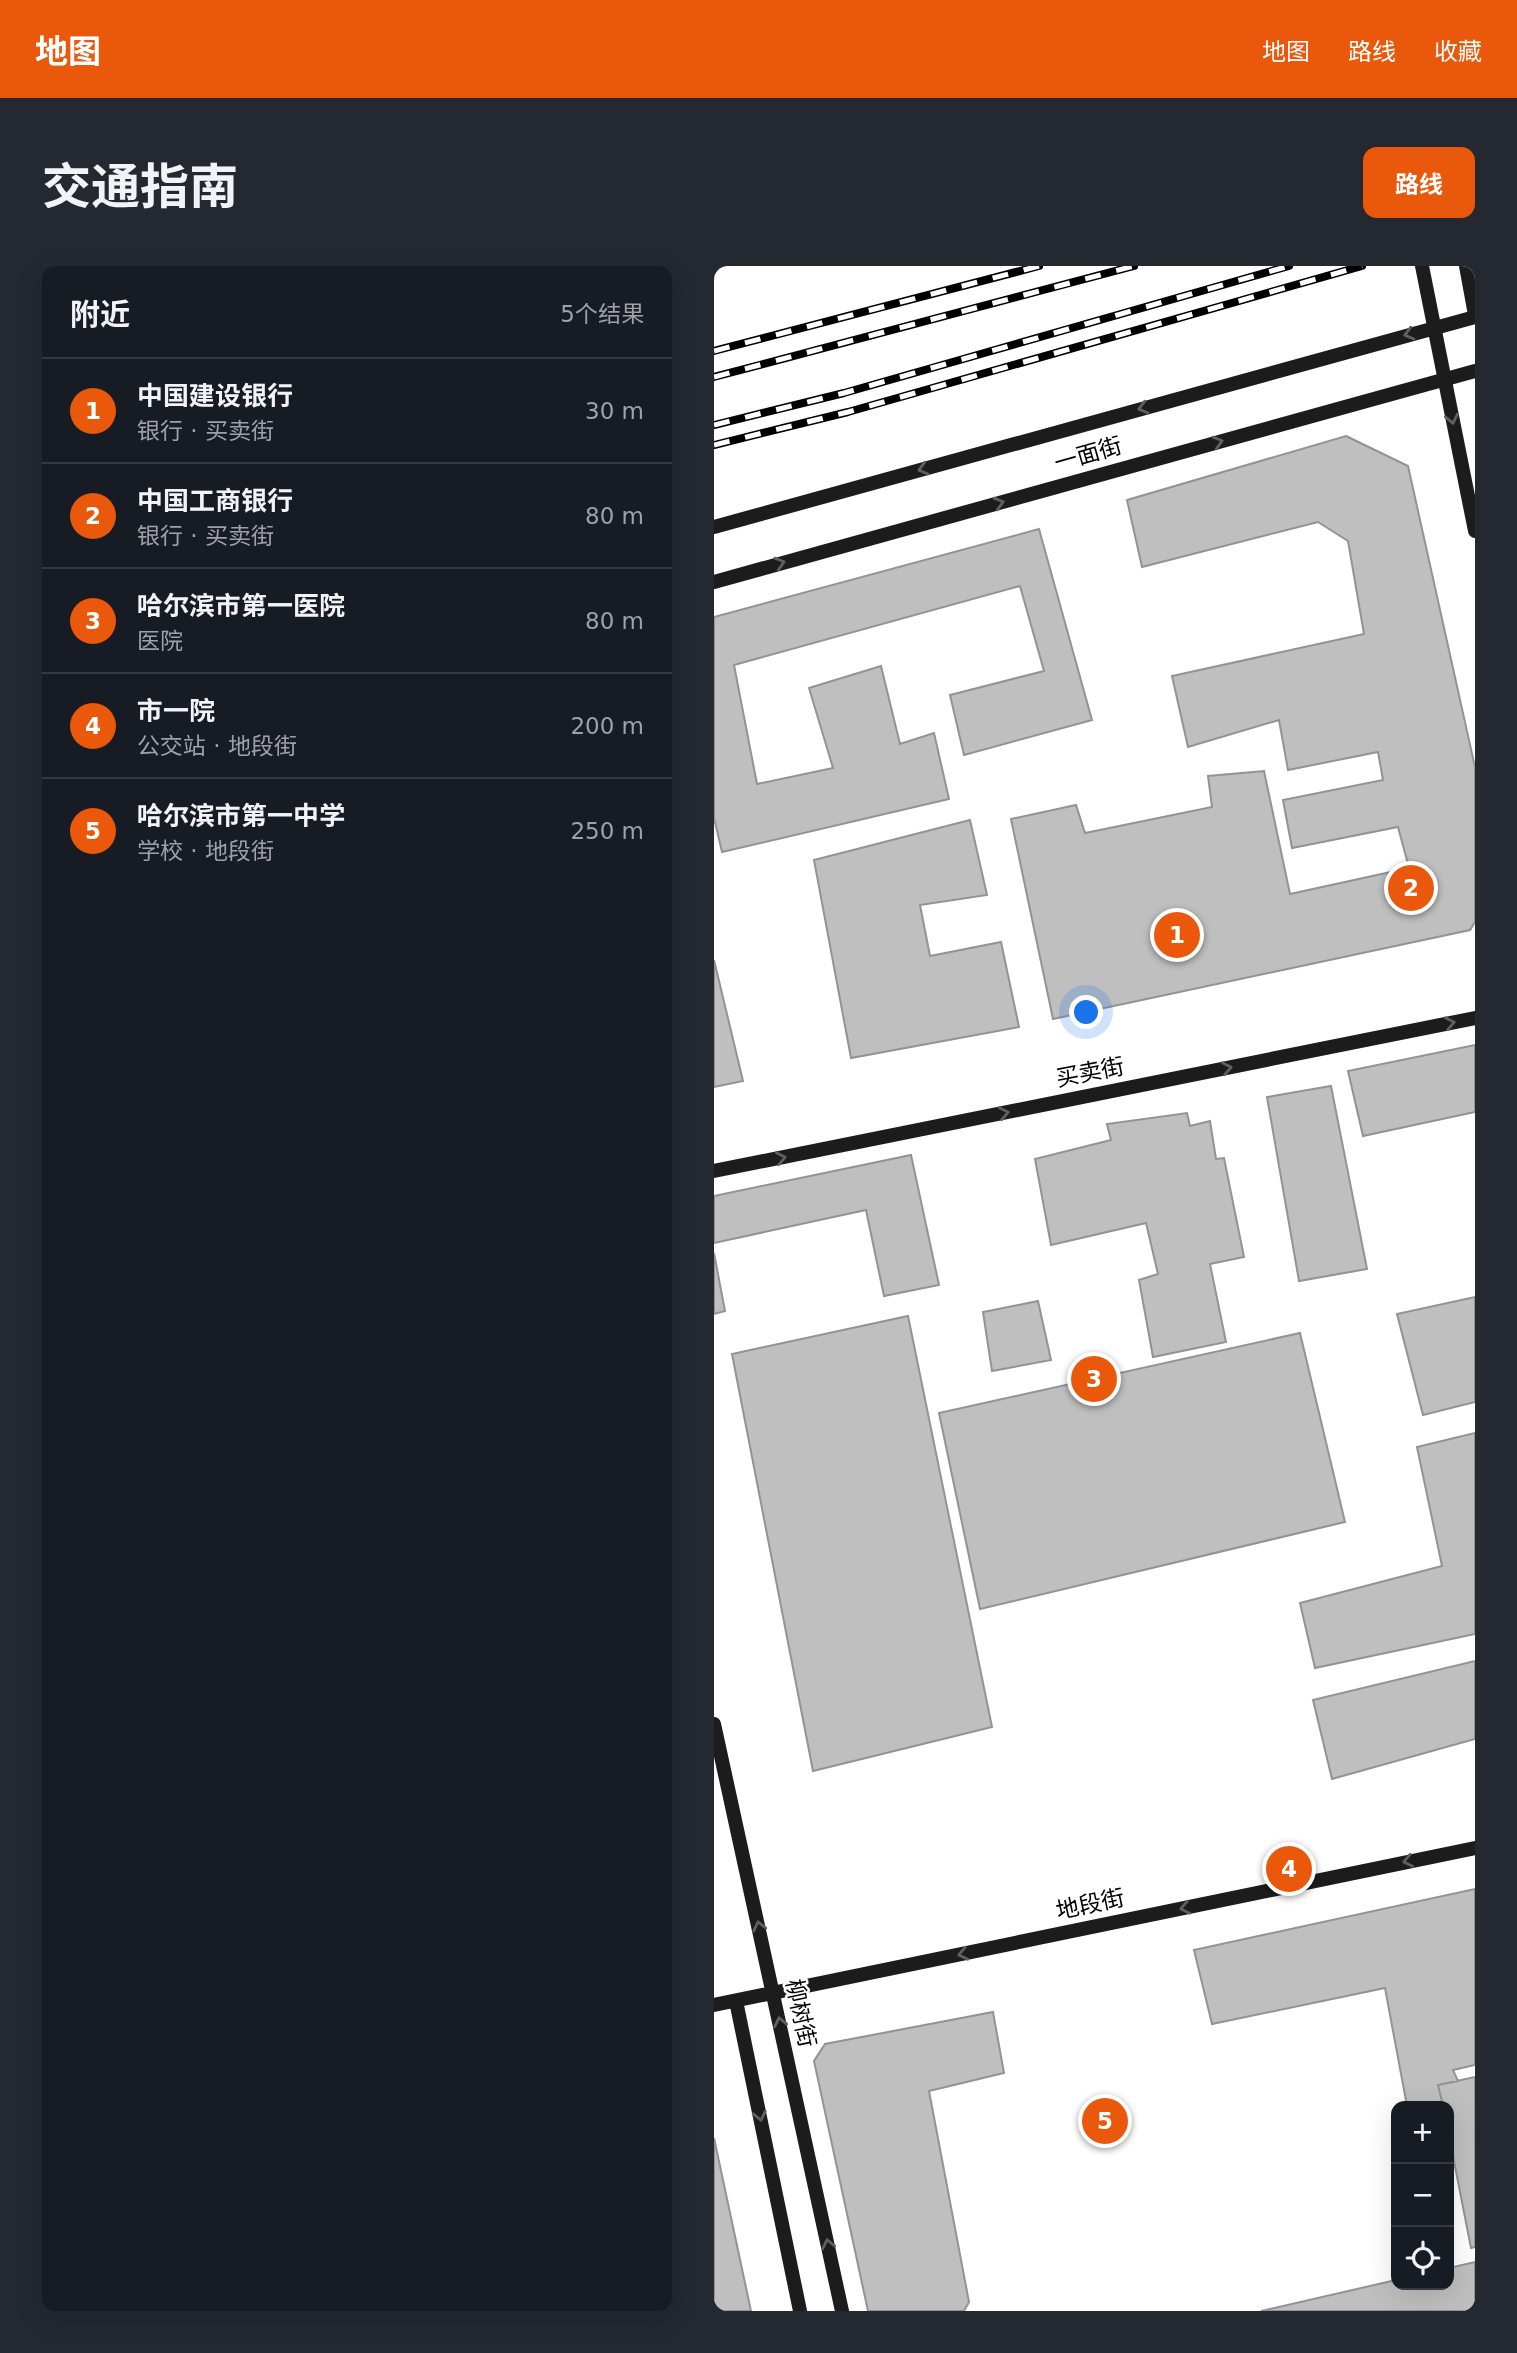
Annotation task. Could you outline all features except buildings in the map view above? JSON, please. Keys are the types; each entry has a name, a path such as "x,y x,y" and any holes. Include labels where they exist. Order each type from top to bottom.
{"main road":[{"path":"1422,266 1475,531"},
{"path":"1466,266 1475,316"},
{"name":"一面街","path":"714,527 1475,316"},
{"name":"一面街","path":"714,582 1475,370"},
{"name":"买卖街","path":"714,1171 1475,1018"},
{"name":"柳树街","path":"714,1724 842,2311"},
{"name":"地段街","path":"714,2005 1475,1848"},
{"path":"736,2001 800,2311"}],"railway":[{"path":"714,351 1039,266"},
{"path":"714,377 1134,266"},
{"path":"714,425 844,393 1289,266"},
{"path":"714,445 848,412 1362,266"}],"place":[{"name":"中国工商银行","path":"1411,888"},
{"name":"中国建设银行","path":"1177,935"},
{"name":"哈尔滨市第一医院","path":"1094,1379"},
{"name":"市一院","path":"1289,1869"},
{"name":"哈尔滨市第一中学","path":"1105,2121"}]}
